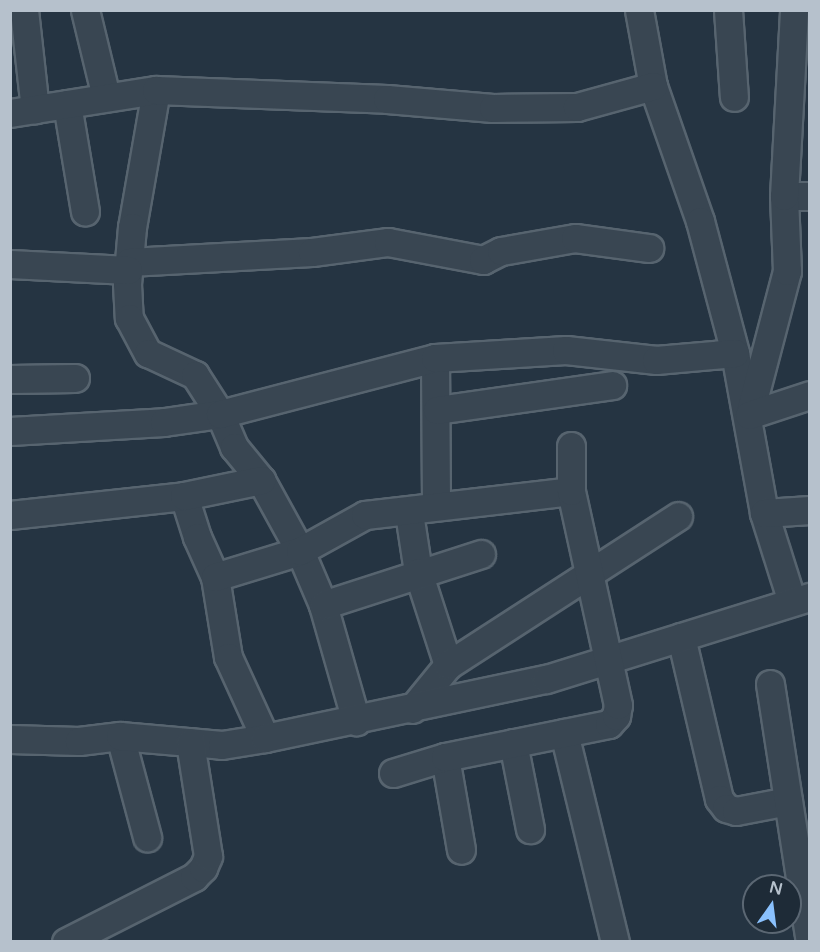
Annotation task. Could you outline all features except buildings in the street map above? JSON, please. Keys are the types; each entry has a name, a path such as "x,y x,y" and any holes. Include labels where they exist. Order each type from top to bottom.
{"street":[{"path":"24,10 22,111 156,90 387,99 493,108 577,107 653,86"},
{"path":"85,10 106,97"},
{"path":"10,740 80,741 120,736 222,745 265,738 356,721 546,679 801,600 764,513 749,415 735,353 700,221 653,86 639,10"},
{"path":"728,10 734,97"},
{"path":"749,415 787,271 797,196 801,44 794,10"},
{"path":"156,90 129,266 129,318 148,353 195,375 220,414 234,447 261,480 300,550 323,605 356,721"},
{"path":"67,104 85,211"},
{"path":"10,264 129,266 312,252 388,242 483,260 501,251 575,238 649,248"},
{"path":"10,431 164,422 220,414 435,358 566,351 656,360 735,353"},
{"path":"435,358 436,505"},
{"path":"10,379 75,378"},
{"path":"437,410 612,385"},
{"path":"749,415 810,396"},
{"path":"393,772 513,743 609,724 616,716 618,705 571,491 571,446"},
{"path":"10,515 184,496 261,480"},
{"path":"216,577 300,550 365,515 409,513 436,505 571,491"},
{"path":"184,496 197,537 216,577 228,657 265,738"},
{"path":"764,513 810,510"},
{"path":"409,513 417,572 448,665"},
{"path":"412,709 448,665 678,516"},
{"path":"323,605 417,572 481,554"},
{"path":"681,637 719,799 726,808 736,811 788,801"},
{"path":"770,684 809,938"},
{"path":"564,732 615,942"},
{"path":"120,736 147,837"},
{"path":"66,942 194,877 203,868 208,856 190,742"},
{"path":"513,743 530,830"},
{"path":"446,758 461,850"}]}
